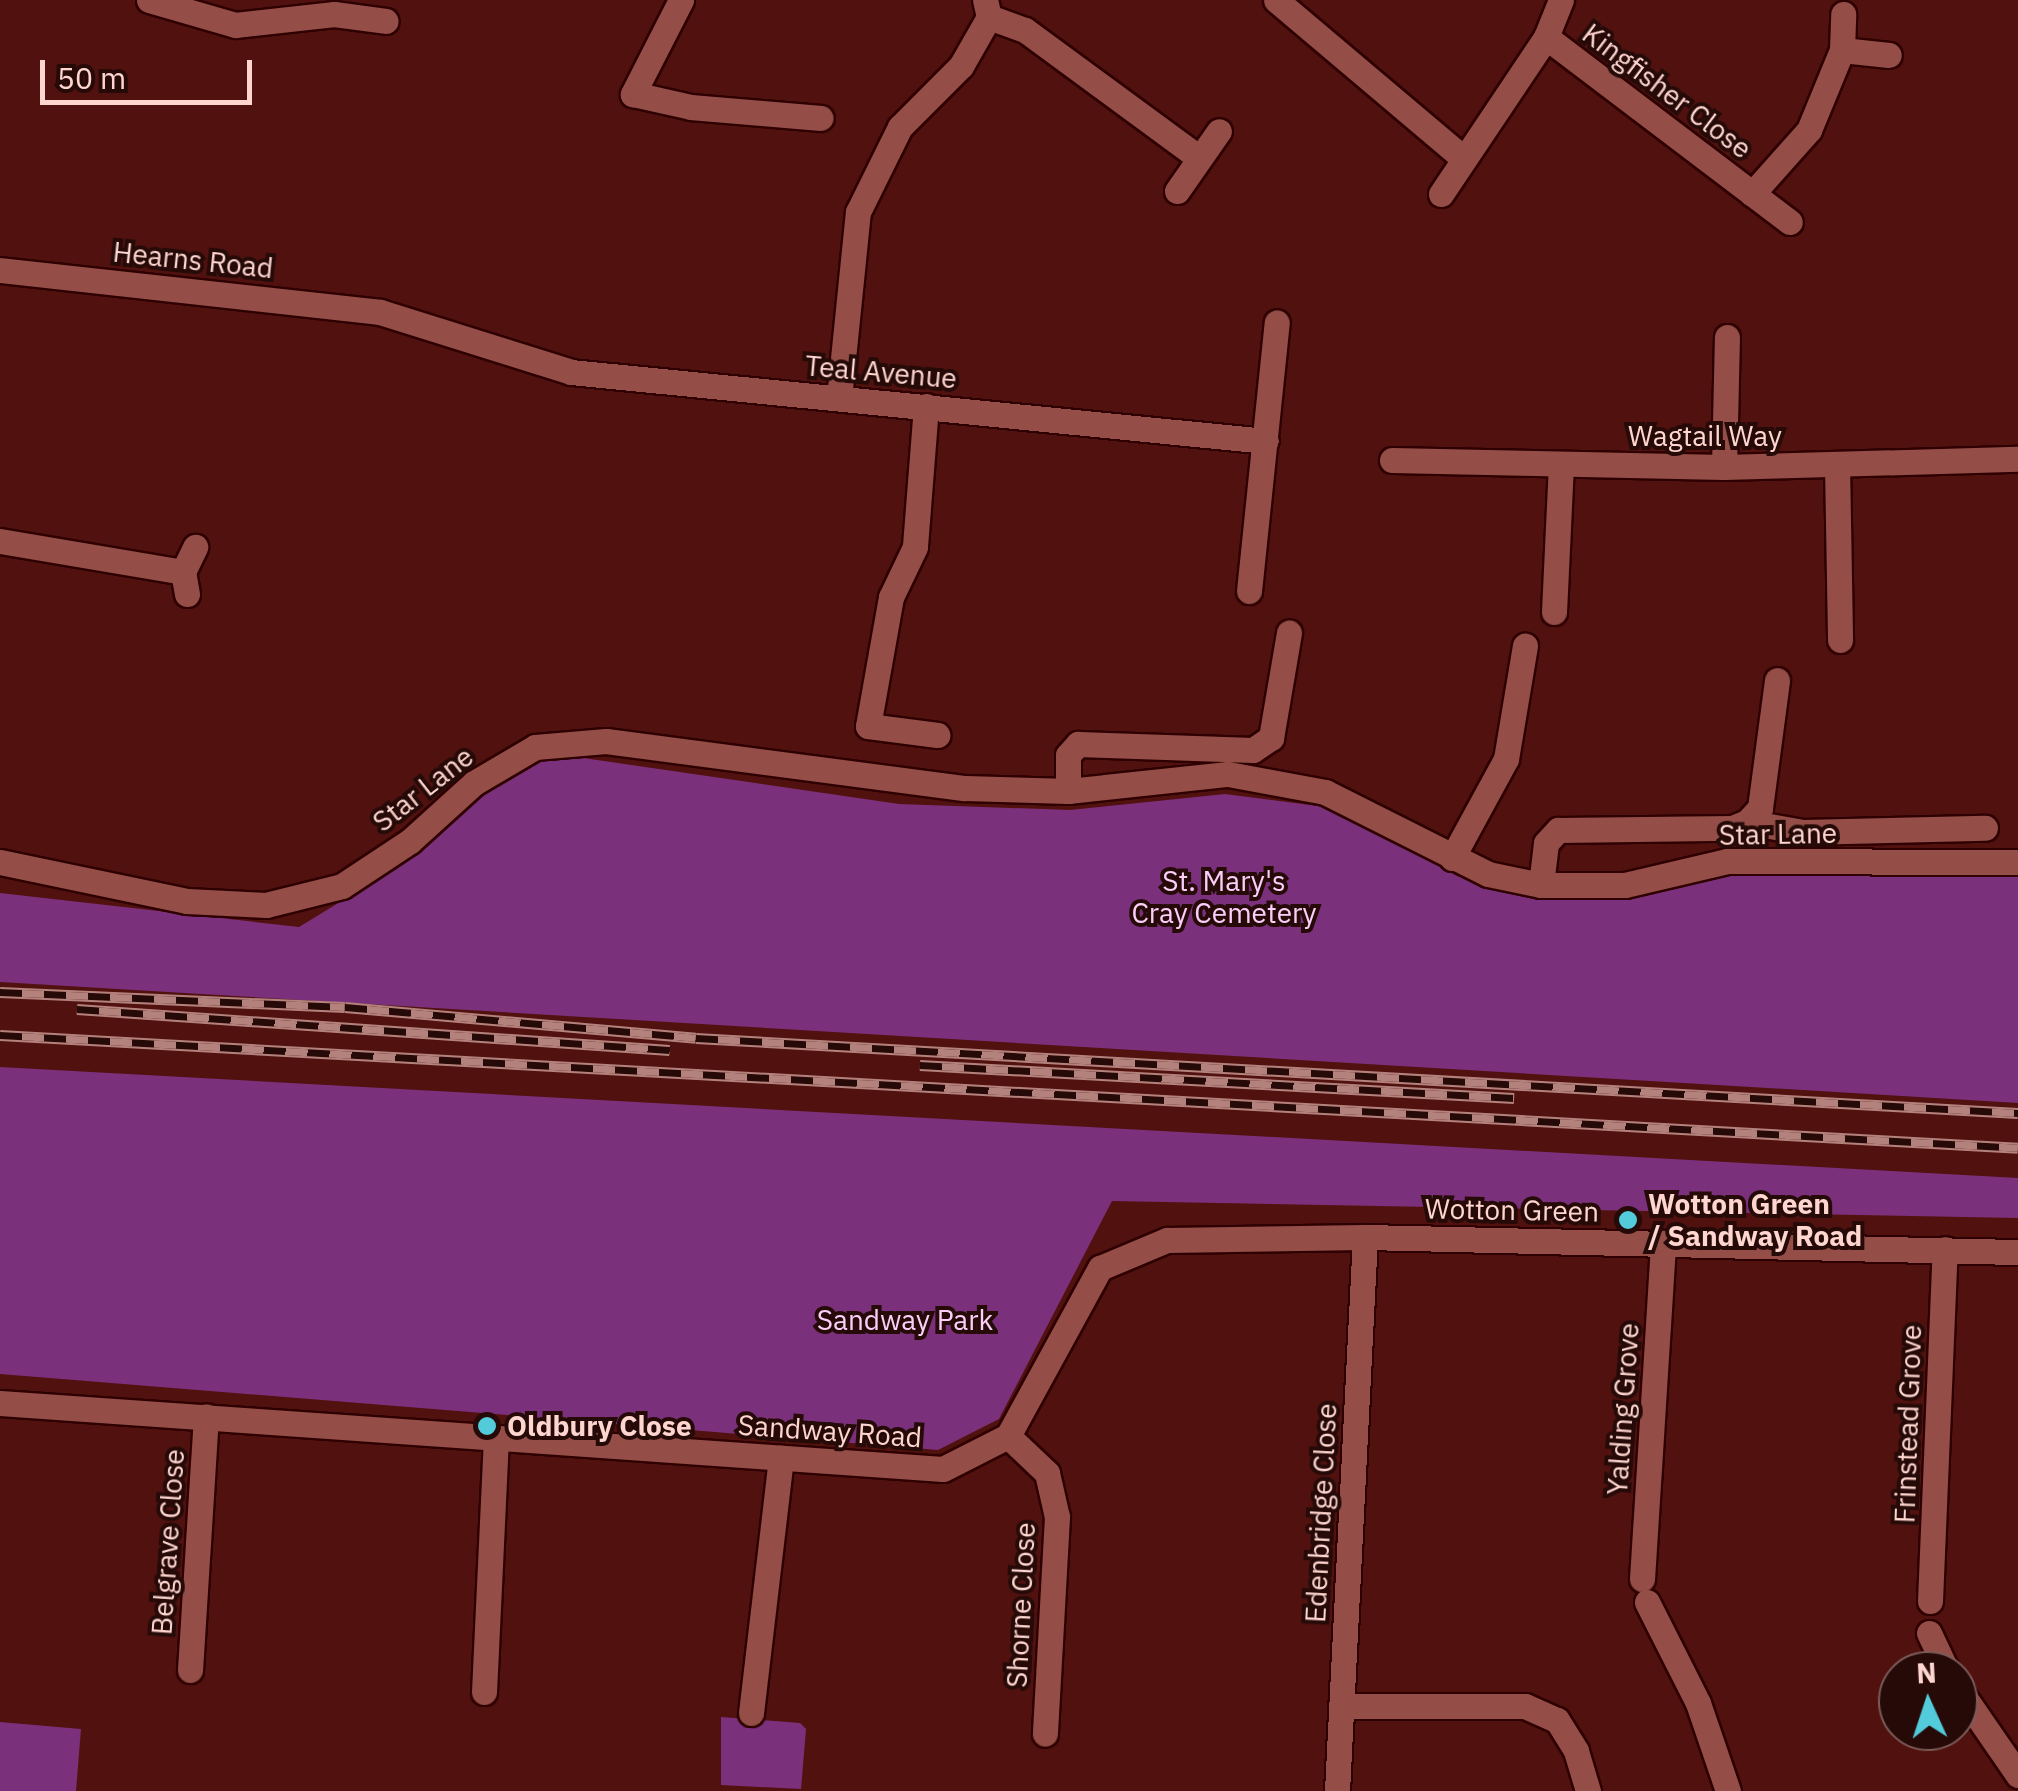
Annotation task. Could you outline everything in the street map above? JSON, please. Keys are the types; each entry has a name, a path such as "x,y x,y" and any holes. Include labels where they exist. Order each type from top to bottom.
{"street":[{"path":"149,0 234,25 334,14 386,22"},
{"path":"681,0 633,94 691,107 822,118"},
{"path":"1276,0 1464,159"},
{"path":"1441,194 1546,36 1560,0"},
{"path":"838,398 858,212 900,127 961,66 987,9 1024,30 1199,158"},
{"name":"Kingfisher Close","path":"1752,194 1809,130 1842,50 1843,14"},
{"name":"Kingfisher Close","path":"1546,36 1790,222"},
{"path":"1842,50 1888,54"},
{"path":"1176,191 1218,130"},
{"name":"Hearns Road","path":"0,270 380,312"},
{"name":"Teal Avenue","path":"380,312 571,372 1266,441"},
{"path":"1248,591 1277,322"},
{"path":"1724,467 1727,337"},
{"path":"926,406 915,547 892,597 868,726 937,735"},
{"name":"Wagtail Way","path":"1392,460 1724,467 2018,459"},
{"path":"1837,464 1840,640"},
{"path":"1554,612 1561,465"},
{"path":"0,541 185,583 195,548"},
{"path":"1068,792 1068,756 1078,744 1253,750 1270,738 1289,633"},
{"path":"1452,858 1506,759 1525,646"},
{"name":"Star Lane","path":"1541,885 1546,843 1558,830 1732,828 1747,822 1760,808 1777,680"},
{"name":"Star Lane","path":"0,862 187,901 266,904 342,886 410,840 474,783 535,747 606,741 964,788 1068,792 1228,774 1325,792 1488,874 1541,885 1625,884 1727,861 2018,862"},
{"name":"Star Lane","path":"1747,822 1803,832 1984,828"},
{"path":"1008,1436 1100,1268 1167,1240 1365,1237"},
{"name":"Wotton Green","path":"1365,1237 2018,1252"},
{"name":"Edenbridge Close","path":"1338,1791 1365,1237"},
{"name":"Yalding Grove","path":"1663,1243 1645,1590 1698,1703 1728,1791"},
{"name":"Frinstead Grove","path":"1930,1601 1945,1249"},
{"name":"Sandway Road","path":"0,1403 943,1470 1008,1436"},
{"name":"Belgrave Close","path":"190,1670 206,1417"},
{"name":"Shorne Close","path":"1008,1436 1047,1474 1057,1516 1045,1734"},
{"path":"484,1692 496,1438"},
{"path":"752,1713 781,1458"},
{"path":"1929,1632 1937,1651"},
{"path":"1342,1706 1525,1706 1557,1720 1576,1751 1588,1791"},
{"path":"1978,1717 2018,1775"}],"green space":[{"name":"St. Mary's Cray Cemetery","path":"556,754 899,804 1070,810 1225,794 1333,808 1457,876 1518,893 1727,870 2018,872 2018,1103 0,982 0,893 299,927 389,872 508,768"},
{"name":"Sandway Park","path":"0,1067 2018,1178 2018,1218 1112,1201 999,1419 938,1450 0,1374"},
{"path":"721,1717 800,1723 806,1729 801,1789 721,1785"},
{"path":"0,1722 81,1729 76,1791 0,1791"}],"railway":[{"path":"0,992 345,1007 696,1038 2018,1113"},
{"path":"77,1009 670,1050"},
{"path":"0,1035 2018,1148"},
{"path":"920,1065 1514,1098"}],"place":[{"name":"Wotton Green / Sandway Road","path":"1628,1220"},
{"name":"Oldbury Close","path":"487,1426"}]}
